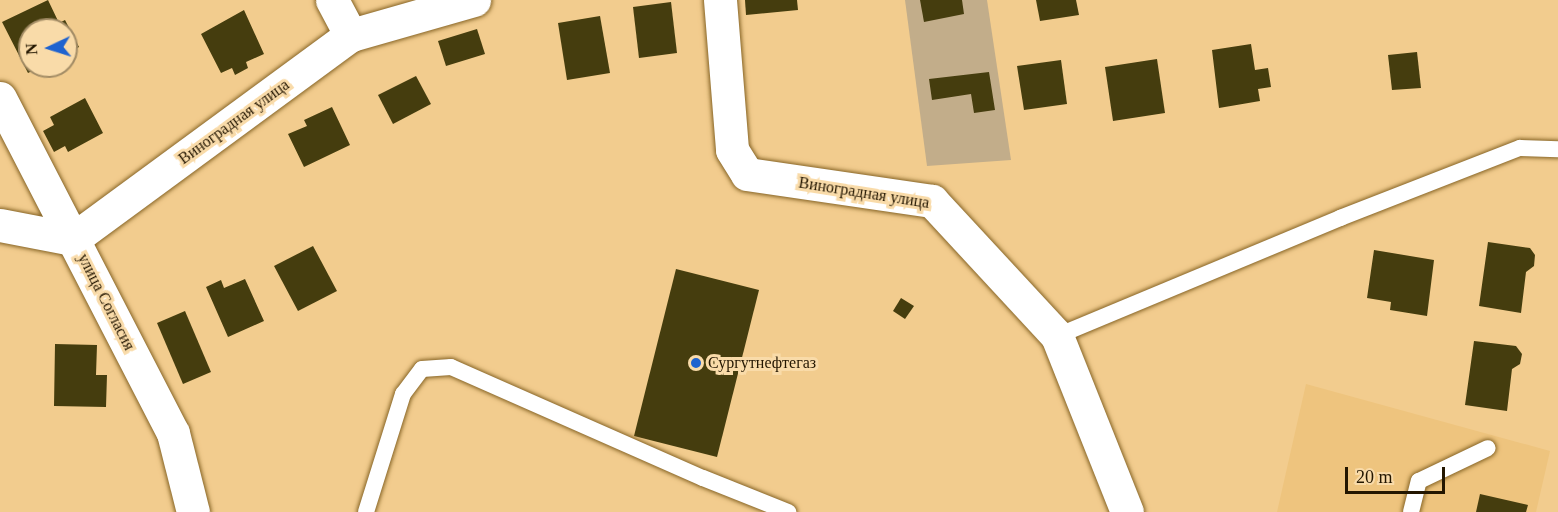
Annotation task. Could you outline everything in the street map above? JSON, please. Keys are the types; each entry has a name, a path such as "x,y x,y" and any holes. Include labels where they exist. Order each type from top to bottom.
{"street":[{"path":"332,0 351,35"},
{"name":"Виноградная улица","path":"73,239 351,35 474,0"},
{"name":"Виноградная улица","path":"720,0 732,150 747,174 932,201 1057,336 1126,512"},
{"name":"улица Согласия","path":"0,98 173,433 194,512"},
{"path":"0,225 73,239"}],"lane":[{"path":"1057,336 1340,218 1520,148 1558,149"},
{"path":"366,512 403,394 422,369 451,367 703,478 788,512"},
{"path":"1411,512 1419,481 1488,448"}],"shaded area":[{"path":"905,0 987,0 1011,160 927,166"},
{"path":"1306,384 1550,451 1536,512 1277,512"}],"building":[{"path":"48,0 57,18 18,18 18,53 2,22"},
{"path":"745,0 797,0 798,10 746,15"},
{"path":"920,0 962,0 964,14 924,22"},
{"path":"1036,0 1076,0 1079,15 1040,21"},
{"path":"671,2 677,53 639,58 633,7"},
{"path":"244,10 264,54 246,62 248,68 235,75 232,68 221,73 201,34"},
{"path":"600,16 610,73 567,80 558,23"},
{"path":"477,29 485,54 446,66 438,41"},
{"path":"1251,44 1255,70 1268,68 1271,87 1258,89 1260,101 1219,108 1212,50"},
{"path":"1417,52 1421,88 1392,90 1388,55"},
{"path":"1157,59 1165,113 1113,121 1105,67"},
{"path":"1061,60 1067,104 1024,110 1017,66"},
{"path":"989,72 995,110 974,113 971,94 932,100 929,79"},
{"path":"416,76 431,104 393,124 378,95"},
{"path":"85,98 103,133 68,152 65,146 54,152 43,131 54,125 50,117"},
{"path":"332,107 350,145 304,167 288,134 307,126 304,120"},
{"path":"1488,242 1530,248 1535,255 1534,266 1526,272 1521,313 1479,306"},
{"path":"313,246 337,291 298,311 274,266"},
{"path":"1374,250 1434,260 1427,316 1390,310 1391,302 1367,298"},
{"name":"Сургутнефтегаз","path":"676,269 759,290 717,457 634,436"},
{"path":"245,279 264,321 228,337 206,287 221,280 224,288"},
{"path":"901,298 914,306 905,319 893,311"},
{"path":"185,311 211,372 183,384 157,323"},
{"path":"1474,341 1516,346 1522,354 1520,364 1512,369 1507,411 1465,405"},
{"path":"55,344 97,345 96,375 107,375 106,407 54,406"},
{"path":"1480,494 1528,505 1526,512 1476,512"}],"place":[{"name":"Сургутнефтегаз","path":"696,363"}]}
